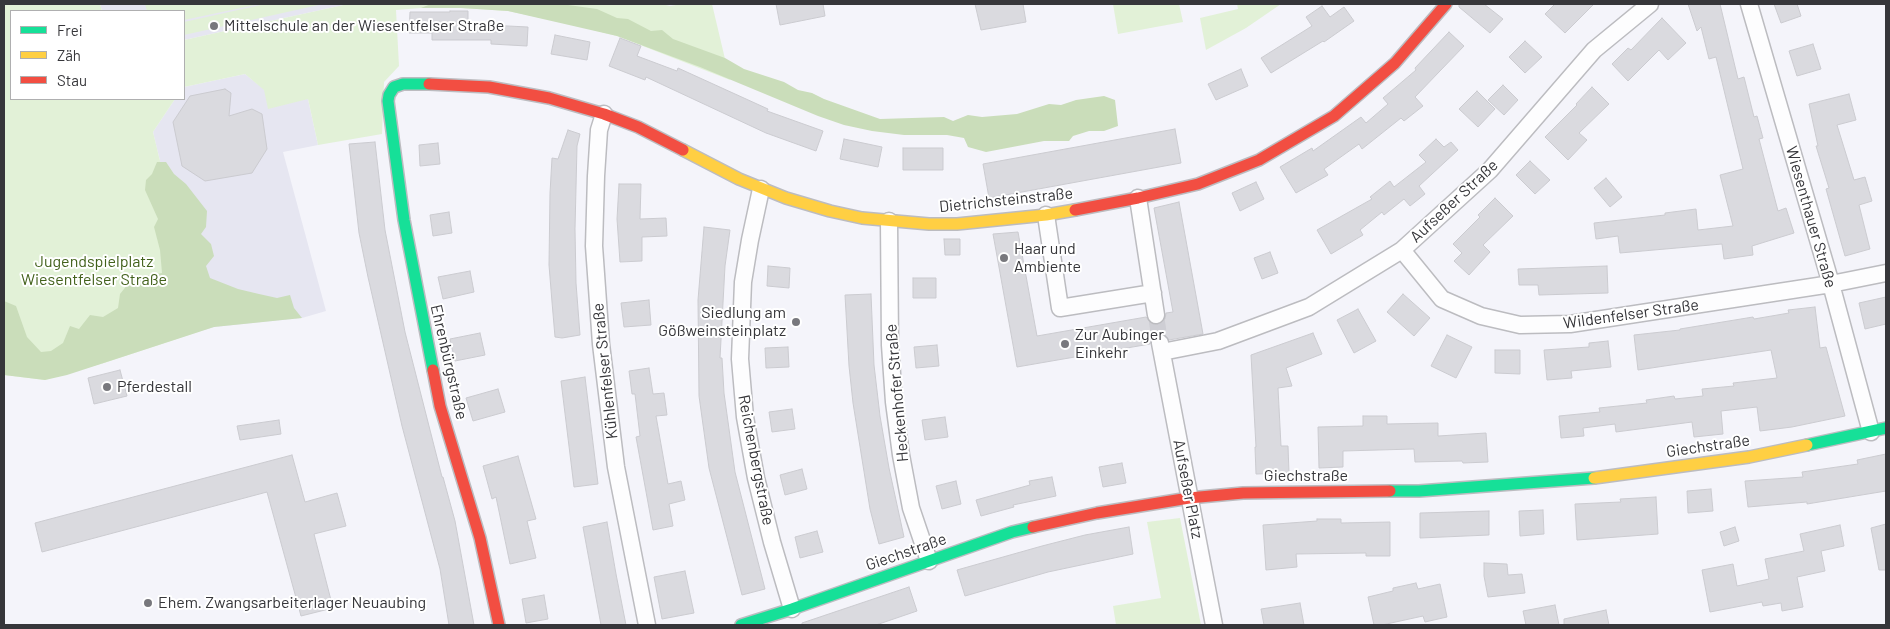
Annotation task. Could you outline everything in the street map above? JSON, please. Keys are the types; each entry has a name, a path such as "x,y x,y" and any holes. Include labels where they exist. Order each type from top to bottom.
{"street":[{"name":"Dietrichsteinstraße","path":"388,101 392,90 398,85 451,84 489,87 550,98 604,114 638,127 761,189 830,211 889,221 957,224 1046,215 1138,198 1198,184 1259,160 1334,116 1395,63 1446,4"},
{"name":"Aufseßer Straße","path":"1218,341 1309,307 1402,250 1490,170 1594,50 1650,4"},
{"name":"Wiesenthauer Straße","path":"1749,4 1831,284 1879,430"},
{"name":"Ehrenbürgstraße","path":"388,101 404,220 440,406 480,538 499,625"},
{"name":"Kühlenfelser Straße","path":"604,114 599,130 596,166 594,246 601,344 616,467 647,625"},
{"name":"Reichenbergstraße","path":"761,189 743,282 740,360 745,417 756,478 772,542 792,609"},
{"path":"1138,198 1156,315"},
{"path":"1046,215 1060,308 1153,293"},
{"name":"Heckenhofer Straße","path":"889,221 890,345 894,402 901,455 912,508 929,561"},
{"name":"Wildenfelser Straße","path":"1402,250 1442,299 1481,316 1520,325 1570,324 1831,284 1886,273"},
{"name":"Aufseßer Platz","path":"1214,625 1161,347 1218,341"},
{"name":"Giechstraße","path":"741,625 1012,532 1097,513 1189,498 1243,493 1419,491 1592,478 1750,458 1879,430"}],"shaded area":[{"name":"Mittelschule an der Wiesentfelser Straße","path":"100,4 348,4 185,40 185,10 102,10"},
{"path":"245,74 265,90 308,99 318,145 283,152 326,311 302,318 214,327 201,331 153,132 174,100 185,100 185,87"}],"green space":[{"name":"Jugendspielplatz Wiesentfelser Straße","path":"4,4 100,4 102,10 10,10 10,100 174,100 153,132 201,331 45,380 4,375"},
{"path":"145,4 260,4 185,20 185,10 147,10"},
{"path":"265,4 323,4 185,35 185,22"},
{"path":"348,4 662,4 670,6 712,4 730,80 617,36 508,11 461,8 396,10 399,66 384,82 382,134 318,145 308,99 268,109 264,90 245,74 185,87 185,40"},
{"path":"431,4 561,4 597,9 617,18 628,19 651,31 662,30 673,39 725,58 744,69 784,82 798,90 812,93 880,119 944,117 953,121 968,115 982,117 1017,114 1049,104 1061,105 1076,100 1104,96 1115,100 1118,126 1104,131 1089,131 1073,136 1069,141 1044,141 986,152 968,147 964,138 947,135 904,135 844,125 617,36 508,11 421,8"},
{"path":"1113,4 1179,4 1183,22 1118,34"},
{"path":"1237,4 1281,4 1246,28 1206,50 1200,18 1238,9"},
{"path":"157,162 166,162 174,174 186,184 207,211 206,227 201,234 211,244 214,256 206,266 210,278 238,289 277,298 290,295 294,308 302,318 214,327 67,375 45,380 4,375 4,301 16,306 27,337 41,352 51,351 63,343 70,326 79,329 90,315 103,317 118,308 120,294 128,284 138,277 162,273 160,250 154,227 158,219 145,190 146,180 152,174"},
{"path":"1180,518 1201,625 1116,625 1113,606 1161,598 1147,522"}],"building":[{"path":"776,4 823,4 825,16 780,25"},
{"path":"975,4 1023,4 1026,22 981,30"},
{"path":"1459,4 1484,4 1503,19 1490,33 1459,7"},
{"path":"1555,4 1594,4 1565,33 1545,14"},
{"path":"1688,4 1720,4 1738,79 1744,77 1754,117 1757,116 1763,138 1759,139 1778,211 1786,208 1794,233 1752,246 1753,255 1724,259 1722,244 1620,253 1618,236 1596,239 1594,223 1665,215 1665,213 1696,209 1698,230 1733,226 1720,175 1743,169 1716,57 1709,59 1701,27 1697,31"},
{"path":"1774,4 1797,4 1801,16 1781,23"},
{"path":"1322,6 1330,17 1344,7 1354,21 1324,42 1271,73 1261,58 1312,26 1306,17"},
{"path":"468,11 468,24 528,27 527,46 491,44 491,40 432,40 432,33 409,33 410,12"},
{"path":"1662,18 1686,43 1668,60 1659,50 1628,81 1612,64 1628,48 1631,50"},
{"path":"1449,32 1464,46 1415,97 1423,106 1404,121 1401,118 1362,149 1359,144 1324,169 1328,175 1296,193 1280,167 1312,148 1313,151 1361,117 1366,123 1388,104 1383,98 1416,70 1415,68"},
{"path":"555,35 590,42 587,60 551,54"},
{"path":"620,38 641,46 637,56 677,71 678,68 768,109 767,111 823,131 816,151 766,133 646,77 645,80 609,66"},
{"path":"1525,41 1542,57 1525,73 1509,57"},
{"path":"1813,44 1821,69 1797,76 1789,51"},
{"path":"1241,69 1248,86 1216,100 1208,84"},
{"path":"1503,85 1518,100 1504,115 1488,100"},
{"path":"1592,87 1609,104 1579,133 1587,140 1568,160 1545,137"},
{"path":"225,89 231,93 229,116 252,109 262,114 267,149 252,173 205,181 182,166 173,122 190,96"},
{"path":"1477,91 1495,109 1478,127 1459,109"},
{"path":"1849,94 1856,120 1837,125 1854,180 1865,177 1872,201 1859,205 1870,249 1845,256 1826,189 1829,188 1816,146 1818,146 1809,104"},
{"path":"1175,129 1181,163 989,198 983,164"},
{"path":"568,130 580,134 577,146 575,229 576,283 580,335 562,338 555,337 552,302 549,265 550,193 552,158 558,159"},
{"path":"844,139 882,147 878,167 840,159"},
{"path":"1436,139 1444,147 1451,142 1458,150 1419,186 1425,194 1410,206 1404,199 1384,215 1382,212 1360,230 1363,235 1331,254 1317,230 1372,199 1370,197 1390,181 1394,187 1426,162 1419,155"},
{"path":"375,142 385,230 405,332 455,521 474,625 449,625 440,569 402,426 368,277 359,233 349,144"},
{"path":"438,143 440,164 420,166 419,145"},
{"path":"903,148 943,148 943,170 903,170"},
{"path":"1530,161 1550,180 1535,194 1516,175"},
{"path":"1606,178 1622,197 1610,207 1594,188"},
{"path":"1256,182 1264,199 1240,211 1232,193"},
{"path":"619,184 641,184 640,219 666,218 667,236 642,237 642,261 620,262 617,219"},
{"path":"1495,198 1513,216 1483,245 1490,252 1469,275 1454,261 1462,253 1453,244 1480,217 1478,215"},
{"path":"1179,202 1203,334 1169,340 1164,334 1159,333 1153,336 1150,344 1017,367 993,234 1018,232 1037,336 1146,317 1152,324 1158,325 1165,319 1166,313 1173,312 1154,208"},
{"path":"449,212 452,233 433,236 430,215"},
{"path":"704,227 730,230 725,266 720,358 722,358 724,393 735,472 765,589 742,595 709,468 699,396 698,300"},
{"path":"944,239 960,239 960,255 945,255"},
{"path":"1270,252 1278,273 1262,279 1254,258"},
{"path":"768,266 790,268 789,288 767,286"},
{"path":"1607,266 1608,293 1539,295 1538,285 1519,285 1518,269"},
{"path":"470,271 474,292 443,299 438,277"},
{"path":"913,278 936,278 936,298 913,298"},
{"path":"871,294 874,365 880,416 904,537 879,544 870,509 853,403 845,295"},
{"path":"1403,294 1430,318 1414,336 1387,312"},
{"path":"1886,297 1886,324 1865,329 1859,303"},
{"path":"649,300 651,325 624,327 621,303"},
{"path":"1815,307 1820,348 1826,347 1845,416 1792,427 1760,431 1757,407 1721,411 1723,434 1694,437 1692,422 1616,432 1615,424 1583,428 1584,436 1561,438 1559,416 1600,412 1599,408 1647,403 1646,400 1674,396 1675,399 1703,396 1702,389 1734,386 1733,383 1777,378 1771,350 1638,370 1634,335 1680,330 1753,317 1754,319 1789,313 1788,310"},
{"path":"1358,309 1376,341 1354,353 1337,320"},
{"path":"480,333 485,355 455,361 450,339"},
{"path":"1313,333 1322,354 1286,368 1292,386 1278,388 1281,446 1288,446 1289,473 1256,474 1251,355"},
{"path":"1447,335 1472,347 1456,378 1431,366"},
{"path":"1608,341 1611,367 1571,371 1572,378 1547,380 1544,350 1589,347 1589,343"},
{"path":"937,345 939,366 916,368 914,347"},
{"path":"788,347 789,367 766,368 765,348"},
{"path":"1495,350 1520,350 1520,374 1495,373"},
{"path":"649,368 653,394 664,393 667,415 656,416 668,484 681,481 685,500 669,504 673,526 653,530 636,437 640,436 635,394 632,394 629,371"},
{"name":"Pferdestall","path":"120,370 127,396 94,404 88,378"},
{"path":"585,377 598,484 574,487 561,381"},
{"path":"498,389 505,412 473,421 466,398"},
{"path":"792,409 795,429 772,432 769,412"},
{"path":"1363,416 1387,416 1387,424 1438,423 1438,436 1486,433 1488,462 1415,462 1414,449 1343,451 1343,467 1319,468 1318,427 1363,426"},
{"path":"945,417 948,437 925,440 922,420"},
{"path":"279,420 281,434 240,440 237,426"},
{"path":"1886,454 1886,491 1807,504 1807,502 1748,507 1745,481 1803,477 1802,472 1858,464 1857,460"},
{"path":"292,455 305,502 337,493 346,526 314,534 333,608 301,616 267,492 42,552 35,523"},
{"path":"518,456 536,519 527,521 536,558 510,564 496,497 492,499 483,466"},
{"path":"1122,463 1126,483 1103,487 1099,467"},
{"path":"802,469 807,489 785,495 780,475"},
{"path":"1052,477 1056,496 1013,505 1014,507 981,516 976,500 1030,485 1029,481"},
{"path":"956,481 961,504 942,509 936,486"},
{"path":"1711,489 1713,511 1688,513 1687,491"},
{"path":"1656,497 1658,534 1577,540 1575,504 1621,502 1620,499"},
{"path":"1543,510 1544,534 1520,536 1519,511"},
{"path":"1489,511 1489,535 1420,538 1420,513"},
{"path":"1317,519 1341,519 1341,523 1390,522 1390,556 1366,556 1366,553 1296,554 1297,567 1266,570 1263,525 1317,521"},
{"path":"607,522 626,625 601,625 583,527"},
{"path":"1886,524 1886,570 1879,570 1871,528"},
{"path":"1840,525 1844,546 1821,551 1825,571 1797,577 1803,607 1782,611 1781,603 1763,606 1762,602 1710,612 1702,570 1733,564 1737,586 1769,579 1765,559 1804,551 1800,534"},
{"path":"1129,527 1133,554 1048,572 965,596 957,570 1085,535"},
{"path":"1735,527 1739,541 1724,546 1720,532"},
{"path":"817,531 823,552 800,558 795,537"},
{"path":"1484,563 1507,564 1508,575 1522,574 1525,593 1488,597 1484,576"},
{"path":"685,571 694,613 662,619 654,577"},
{"path":"1416,583 1418,589 1440,584 1447,617 1425,622 1423,616 1374,625 1368,597 1393,591 1393,588"},
{"path":"909,587 917,611 876,625 802,625 802,623"},
{"path":"544,595 548,619 526,623 522,599"},
{"path":"1300,603 1304,625 1264,625 1261,609"},
{"path":"1555,605 1559,625 1526,625 1523,611"},
{"path":"1606,610 1609,625 1564,625 1564,619"}],"tunnel":[{"path":"1156,315 1160,342"}],"traffic: fast":[{"path":"429,84 403,84 394,87 388,101 404,220 433,370"},
{"path":"1807,445 1886,428"},
{"path":"1390,491 1419,491 1594,478"},
{"path":"741,625 1012,532 1033,527"}],"traffic: slow":[{"path":"683,150 739,179 786,198 862,218 929,224 957,224 1046,215 1075,210"},
{"path":"1594,478 1749,457 1807,445"}],"traffic: jam":[{"path":"1075,210 1198,184 1259,160 1334,116 1395,63 1446,4"},
{"path":"429,84 489,87 549,98 604,114 638,127 683,150"},
{"path":"433,370 440,406 480,538 499,625"},
{"path":"1033,527 1097,513 1189,498 1243,493 1390,491"}],"place":[{"name":"Mittelschule an der Wiesentfelser Straße","path":"214,26"},
{"name":"Haar und Ambiente","path":"1004,258"},
{"name":"Siedlung am Gößweinsteinplatz","path":"796,322"},
{"name":"Zur Aubinger Einkehr","path":"1065,344"},
{"name":"Pferdestall","path":"107,387"},
{"name":"Ehem. Zwangsarbeiterlager Neuaubing","path":"148,603"}]}
